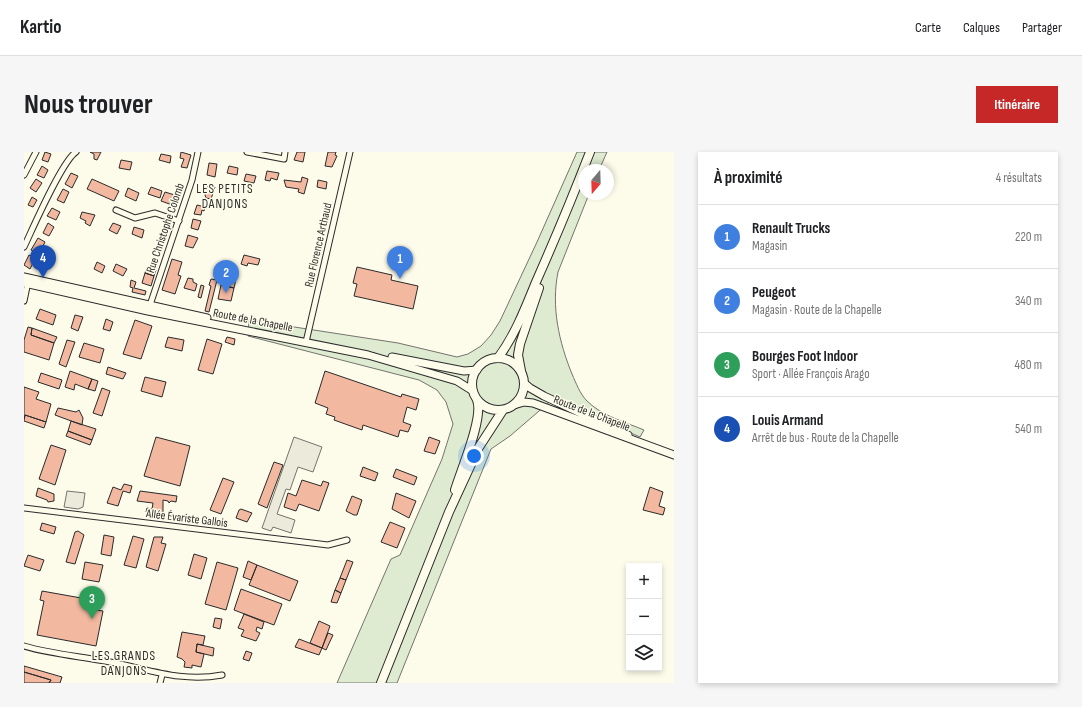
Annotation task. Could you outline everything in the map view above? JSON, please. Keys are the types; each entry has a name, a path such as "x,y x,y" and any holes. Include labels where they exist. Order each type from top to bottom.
{"main road":[{"path":"475,395 488,408 503,410 514,405 520,399 524,391 524,383 518,355 520,344 558,234 590,152"},
{"path":"498,358 514,334 558,234"},
{"name":"Route de la Chapelle","path":"26,281 149,308 455,370 477,370"},
{"name":"Route de la Chapelle","path":"307,340 436,374 457,381 475,395"},
{"path":"449,512 478,420 479,405 472,384 477,370 486,362 498,358 511,362 521,372"},
{"name":"Route de la Chapelle","path":"524,383 544,396 662,451"},
{"name":"Route de la Chapelle","path":"514,405 524,402 533,403 674,455"},
{"path":"381,683 449,512 479,447 503,410"}],"street":[{"path":"24,175 36,152"},
{"path":"24,246 70,156 76,152"},
{"name":"Rue Christophe Colomb","path":"149,308 192,180 198,152"},
{"path":"247,152 284,160 285,152"},
{"name":"Rue Florence Arthaud","path":"307,340 350,152"},
{"path":"116,210 135,218 155,213 179,221"},
{"path":"24,301 26,281"},
{"name":"Allée Évariste Gallois","path":"24,508 328,545 347,540"},
{"path":"24,646 42,651 127,665 162,675 204,678 222,675"},
{"path":"160,683 162,675"}],"green space":[{"path":"577,152 607,152 602,164 578,164 578,200 587,200 558,272 555,298 556,311 563,349 580,392 587,401 600,411 644,430 640,437 553,399 510,436 491,449 397,683 337,683 391,559 400,555 442,459 453,424 446,402 437,390 419,380 248,336 249,320 398,343 457,357 468,354 481,346 491,335 500,321"}],"shaded area":[{"path":"294,437 322,447 313,472 298,467 290,490 286,489 277,514 295,520 291,533 273,527 271,531 262,528"},
{"path":"67,491 85,493 83,507 78,509 64,507"}],"building":[{"path":"45,152 51,154 48,162 42,160"},
{"path":"90,152 101,152 97,160 94,159 94,154"},
{"path":"181,152 191,155 187,168 181,167 184,159 180,158"},
{"path":"297,152 305,152 303,162 294,160"},
{"path":"328,152 336,152 335,155 337,156 332,167 325,166"},
{"path":"161,154 171,156 170,163 159,160"},
{"path":"121,160 132,162 130,170 119,168"},
{"path":"209,163 217,164 215,177 207,175"},
{"path":"42,166 48,170 44,178 37,175"},
{"path":"229,166 238,168 237,175 227,173"},
{"path":"267,171 279,173 277,180 271,178 270,181 265,180"},
{"path":"71,173 78,176 72,188 65,184"},
{"path":"246,174 256,176 254,183 244,181"},
{"path":"302,177 308,179 304,194 298,192 299,189 286,187 284,180 301,182"},
{"path":"36,179 42,183 36,192 30,188"},
{"path":"92,179 119,191 114,201 87,189"},
{"path":"318,180 327,182 326,189 317,187"},
{"path":"208,185 215,187 211,199 206,198 205,195"},
{"path":"151,187 162,191 160,198 148,194"},
{"path":"128,188 139,193 136,201 125,196"},
{"path":"63,189 69,192 64,203 57,200"},
{"path":"165,192 178,196 175,206 161,201"},
{"path":"32,197 37,200 33,207 28,205"},
{"path":"197,205 205,207 204,211 202,210 201,215 194,214"},
{"path":"52,208 60,212 56,220 47,216"},
{"path":"82,212 95,215 90,226 85,223 86,221 80,218"},
{"path":"193,219 201,221 198,230 191,228"},
{"path":"48,223 54,227 49,236 43,233"},
{"path":"113,223 121,226 117,234 109,230"},
{"path":"134,227 144,230 142,238 132,234"},
{"path":"188,235 198,238 193,248 185,246"},
{"path":"38,238 45,242 39,254 31,250"},
{"path":"29,255 40,260 37,265 33,263 30,269 24,265"},
{"path":"244,255 260,259 258,265 248,263 247,266 241,264"},
{"path":"172,259 182,262 178,275 181,276 175,294 162,290"},
{"path":"97,262 105,266 102,273 94,269"},
{"path":"116,264 127,269 123,276 113,271"},
{"path":"150,266 156,270 154,276 145,273 147,267 149,268"},
{"path":"357,267 392,275 391,280 418,286 413,309 354,296 357,284 353,283"},
{"path":"224,272 237,275 234,288 221,285"},
{"path":"145,273 154,276 151,286 142,283"},
{"path":"188,278 193,279 193,282 197,284 195,291 184,288"},
{"path":"211,279 217,280 209,312 205,311 211,286 209,285"},
{"path":"131,280 136,282 134,288 146,291 145,295 132,292 133,288 130,287"},
{"path":"201,285 204,286 201,298 198,297"},
{"path":"221,285 234,288 231,301 218,299"},
{"path":"40,309 56,315 53,325 36,319"},
{"path":"75,315 83,317 78,331 71,328"},
{"path":"106,319 113,322 110,331 103,329"},
{"path":"135,320 152,326 141,359 123,354"},
{"path":"28,327 32,328 31,335 54,343 49,360 24,352 24,340"},
{"path":"32,328 57,337 54,343 31,335"},
{"path":"168,337 184,340 182,351 165,347"},
{"path":"227,337 235,339 234,345 225,342"},
{"path":"207,339 222,344 213,374 198,370"},
{"path":"67,340 75,342 66,367 59,364"},
{"path":"84,343 104,349 100,363 79,357"},
{"path":"108,367 126,373 123,379 106,374"},
{"path":"70,371 92,379 88,389 75,384 74,390 65,387"},
{"path":"325,371 401,397 402,394 419,399 416,410 407,407 403,422 411,425 408,432 400,430 398,437 363,425 362,430 334,420 335,417 326,414 328,408 315,403"},
{"path":"41,373 62,380 59,389 38,382"},
{"path":"145,377 166,382 162,397 141,391"},
{"path":"92,379 98,381 95,391 88,389"},
{"path":"24,387 39,392 36,399 51,404 46,422 25,415 24,419"},
{"path":"102,388 110,391 102,416 93,413"},
{"path":"58,408 76,412 79,410 83,418 82,425 55,415"},
{"path":"25,415 46,422 44,428 24,421"},
{"path":"71,421 96,429 92,440 68,431"},
{"path":"68,431 92,440 90,445 66,436"},
{"path":"156,437 190,446 180,486 144,476"},
{"path":"429,437 440,441 435,454 424,451"},
{"path":"51,445 66,450 55,485 39,479"},
{"path":"274,462 283,465 267,508 258,504"},
{"path":"363,467 378,473 375,481 360,476"},
{"path":"396,469 417,477 414,485 393,477"},
{"path":"223,478 234,482 221,514 210,510"},
{"path":"302,480 321,486 323,481 329,483 319,511 299,504 296,511 284,507 288,493 296,496"},
{"path":"124,484 132,486 130,493 123,491 118,506 107,503 113,487 121,490"},
{"path":"650,487 663,492 659,506 665,508 663,515 643,510"},
{"path":"38,488 54,494 54,501 48,502 47,500 36,496"},
{"path":"140,491 177,496 176,502 171,501 169,503 168,501 163,500 163,514 146,512 147,508 152,509 153,503 137,501"},
{"path":"396,493 416,501 409,518 392,509"},
{"path":"352,496 362,500 357,515 346,511"},
{"path":"241,509 252,513 247,522 236,518 239,510"},
{"path":"390,522 405,528 397,548 381,542"},
{"path":"42,523 56,527 54,534 40,530"},
{"path":"78,531 84,535 75,564 66,562 75,532"},
{"path":"104,535 114,537 111,556 101,554"},
{"path":"133,536 144,539 136,568 124,565"},
{"path":"154,537 163,537 161,543 166,544 158,571 146,567"},
{"path":"194,554 207,558 201,579 188,575"},
{"path":"28,555 44,560 40,571 24,566"},
{"path":"347,560 353,562 346,580 340,578"},
{"path":"248,561 257,565 251,580 243,577"},
{"path":"85,562 103,565 99,582 82,579"},
{"path":"217,562 238,568 226,610 205,604"},
{"path":"257,565 298,581 290,601 249,585"},
{"path":"340,578 346,580 341,593 335,590"},
{"path":"241,589 282,604 274,625 234,610"},
{"path":"335,590 341,593 337,603 331,602"},
{"path":"42,591 98,601 96,610 103,611 96,646 37,635 44,601 40,600"},
{"path":"244,614 264,622 262,629 257,627 256,631 260,633 256,641 241,636 244,630 238,628"},
{"path":"215,618 222,619 220,629 213,627"},
{"path":"319,621 330,626 322,648 310,643"},
{"path":"182,632 205,636 203,645 197,644 196,652 204,654 201,667 192,665 192,668 184,667 185,662 177,657"},
{"path":"328,633 333,635 326,650 322,648"},
{"path":"299,639 322,648 319,655 295,647"},
{"path":"197,644 214,648 213,656 196,652"},
{"path":"246,651 252,653 249,661 243,659"},
{"path":"24,666 62,677 60,683 49,683 51,680 24,672"},
{"path":"24,672 51,680 49,683 24,683"}],"place":[{"name":"Louis Armand","path":"43,278"},
{"name":"Renault Trucks","path":"400,279"},
{"name":"Peugeot","path":"226,293"},
{"name":"Bourges Foot Indoor","path":"92,619"}],"district":[{"name":"LES PETITS DANJONS","path":"225,196"},
{"name":"LES GRANDS DANJONS","path":"124,662"}]}
